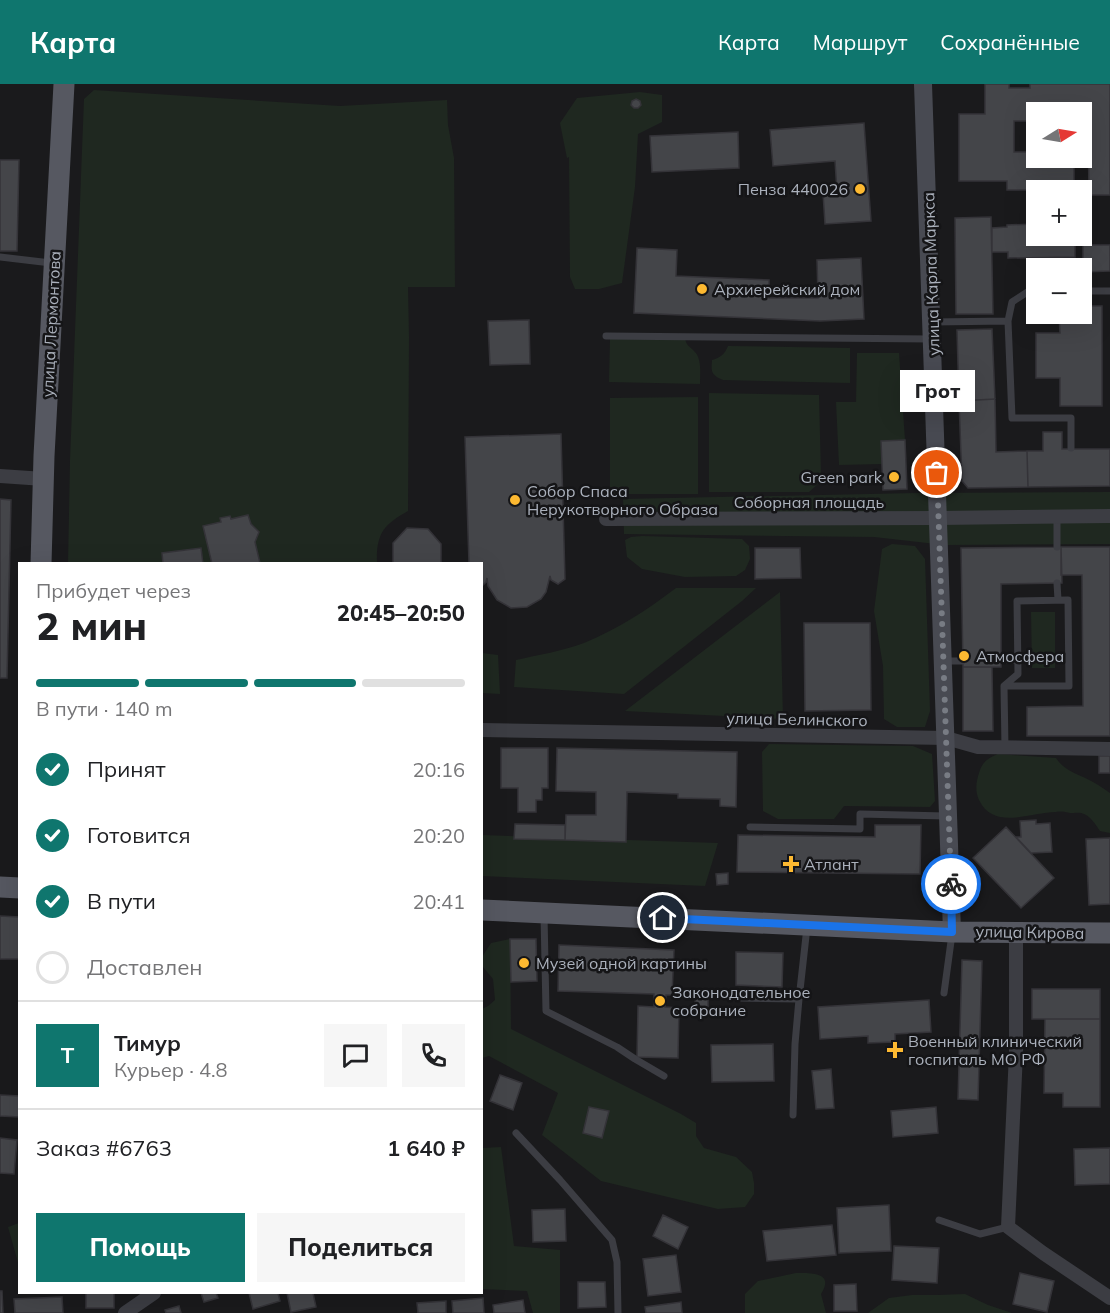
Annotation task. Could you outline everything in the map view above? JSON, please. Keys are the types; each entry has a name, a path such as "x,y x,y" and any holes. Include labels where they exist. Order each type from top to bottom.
{"main road":[{"name":"улица Лермонтова","path":"41,562 44,456 64,84"},
{"name":"улица Карла Маркса","path":"923,84 952,932"},
{"path":"0,887 18,888"},
{"name":"улица Кирова","path":"483,910 952,932 1110,933"}],"street":[{"path":"0,476 44,479"},
{"name":"Соборная площадь","path":"606,519 1110,516"},
{"name":"улица Белинского","path":"483,730 946,738 978,747 1110,749"},
{"path":"1016,932 1016,1053 1008,1227 1110,1298"},
{"path":"125,1313 153,1294"}],"lane":[{"path":"0,257 54,263"},
{"path":"1092,291 1110,291"},
{"path":"1026,293 1012,302 1008,321 1012,418 1071,418 1071,448"},
{"path":"606,336 933,331 1008,321"},
{"path":"1056,516 1057,547"},
{"path":"1057,583 1058,600"},
{"path":"1068,600 1069,686 1004,686 1018,674 1017,601 1068,600"},
{"path":"1002,660 1017,660"},
{"path":"943,661 962,661"},
{"path":"1004,686 1005,748"},
{"path":"750,826 860,829 860,814 949,816"},
{"path":"544,913 546,1011 617,1047 664,1076"},
{"path":"793,1115 795,1044 807,925"},
{"path":"944,993 952,932"},
{"path":"1110,933 1110,941"},
{"path":"739,998 799,999"},
{"path":"516,1133 612,1240 617,1262 618,1313"},
{"path":"939,1220 980,1234 1008,1227"}],"shaded area":[{"path":"94,90 340,106 447,100 448,125 454,158 455,287 408,287 408,511 392,521 383,532 378,545 377,562 68,562 84,99"},
{"path":"640,92 662,95 662,122 638,134 635,187 622,283 599,289 575,289 570,277 569,157 567,158 560,123 577,98"},
{"path":"610,339 685,339 687,345 697,354 700,384 609,382"},
{"path":"728,346 850,348 850,383 723,380 713,373 712,360 722,355"},
{"path":"857,353 899,353 905,440 881,441 882,464 839,465 836,402 856,402"},
{"path":"709,393 819,395 821,475 817,485 809,492 709,492"},
{"path":"698,397 698,494 610,494 610,398"},
{"path":"1110,492 1110,544 945,545 874,537 624,534 623,499"},
{"path":"642,536 742,539 749,546 750,559 745,570 736,576 685,577 642,569 627,557 625,540"},
{"path":"892,544 915,546 925,559 930,711 925,727 897,727 884,719 883,666 874,611 882,549"},
{"path":"676,588 756,588 624,694 514,687 516,660 568,648 597,638 632,618"},
{"path":"780,592 783,719 625,711"},
{"path":"1031,612 1055,612 1055,668 1032,668"},
{"path":"483,653 498,655 500,694 483,693"},
{"path":"769,744 913,746 932,754 935,801 930,807 844,806 834,819 778,819 763,811 762,752"},
{"path":"998,754 1056,758 1068,770 1110,793 1110,833 1100,831 1087,815 1081,813 1046,813 1013,818 994,815 979,800 976,790 980,769 988,759"},
{"path":"483,835 718,843 705,886 483,876"},
{"path":"510,939 511,1029 696,1123 696,1136 704,1148 736,1157 752,1172 754,1194 745,1207 718,1209 601,1181 542,1135 558,1093 489,1056 483,1058 483,1008 495,1000 493,979 483,967 483,955 491,943"},
{"path":"501,1147 514,1246 560,1250 560,1313 533,1313 527,1291 483,1289 483,1148"},
{"path":"18,1224 18,1262 8,1227"},
{"path":"796,1273 814,1274 823,1278 825,1287 821,1294 826,1313 745,1313 745,1294 758,1281"},
{"path":"965,1294 1012,1313 868,1313 889,1298"}],"building":[{"path":"985,84 1009,84 1009,88 1030,88 1030,84 1110,84 1110,195 1092,195 1092,180 1089,180 1089,168 1092,168 1092,102 1026,102 1026,121 1014,121 1014,152 1026,152 1026,168 1074,168 1074,180 1026,180 1026,190 1007,190 1007,181 959,181 959,114 985,114"},
{"path":"636,99 641,105 634,108 631,105"},
{"path":"864,123 871,221 825,224 823,193 837,192 835,161 773,166 770,130"},
{"path":"738,132 739,168 652,172 650,136"},
{"path":"0,160 19,160 17,251 0,251"},
{"path":"991,217 993,314 956,314 955,218"},
{"path":"1026,224 1026,246 1075,246 1075,257 1008,258 1008,252 992,252 992,228 1007,227 1007,225"},
{"path":"1110,245 1110,271 1092,272 1092,258 1083,258 1083,246"},
{"name":"Архиерейский дом","path":"637,248 677,250 676,276 769,280 769,298 818,298 817,260 861,258 864,319 820,321 634,313"},
{"path":"1092,306 1102,306 1102,406 1060,406 1060,378 1036,378 1036,333 1060,333 1060,324 1092,324"},
{"path":"529,320 530,364 490,365 488,321"},
{"path":"992,329 995,399 959,401 957,330"},
{"path":"995,399 996,452 1027,451 1028,487 968,488 962,481 959,401"},
{"path":"1043,432 1062,432 1062,449 1110,449 1110,486 1028,487 1027,451 1043,451"},
{"name":"Собор Спаса Нерукотворного Образа","path":"561,434 565,579 558,584 551,580 550,576 546,592 541,599 527,607 511,608 497,600 488,586 487,578 483,585 483,562 469,562 465,437"},
{"name":"Green park","path":"905,440 907,489 883,490 881,441"},
{"path":"0,499 11,500 7,678 0,678"},
{"path":"248,515 251,524 259,532 255,542 260,562 212,562 203,526 221,522 220,518 230,516 231,519"},
{"path":"407,528 428,529 441,544 441,562 393,562 393,543"},
{"path":"1061,547 1110,547 1110,736 1027,736 1027,707 1083,706 1082,575 1061,575"},
{"path":"1061,547 1062,583 1001,584 1001,667 963,667 961,548"},
{"path":"201,548 203,562 163,562 162,553"},
{"path":"755,548 800,548 801,578 755,579"},
{"path":"804,623 870,623 871,710 805,711"},
{"path":"963,667 992,667 993,731 963,731"},
{"path":"501,748 548,748 548,788 542,788 542,800 536,800 536,812 518,812 518,788 501,788"},
{"path":"557,748 737,752 736,807 720,806 720,799 678,798 678,794 627,792 626,842 565,840 566,815 596,815 596,792 556,791"},
{"path":"1099,756 1110,756 1110,773 1099,773"},
{"path":"1036,820 1036,824 1050,823 1052,852 1031,853 1016,837 1021,837 1020,821"},
{"path":"515,824 565,825 565,840 514,839"},
{"path":"875,825 921,825 920,874 737,872 738,835 875,837"},
{"path":"1006,827 1054,878 1021,908 973,858"},
{"path":"1110,838 1110,904 1089,905 1086,839"},
{"path":"728,873 728,884 717,885 716,874"},
{"path":"0,916 18,917 18,959 0,959"},
{"name":"Музей одной картины","path":"510,939 536,939 537,981 511,982"},
{"name":"Законодательное собрание","path":"559,945 674,950 672,995 666,995 665,1007 679,1008 678,1058 637,1057 638,1006 654,1007 654,994 558,991"},
{"path":"736,952 783,953 782,987 736,985"},
{"path":"962,960 982,961 978,1100 958,1099"},
{"path":"1032,989 1100,989 1100,1019 1032,1019"},
{"path":"708,996 708,1013 696,1014 695,998"},
{"path":"929,1000 931,1032 895,1034 895,1042 868,1043 868,1036 820,1039 818,1007"},
{"path":"1045,1019 1100,1019 1100,1107 1063,1107 1063,1093 1044,1093"},
{"path":"773,1044 774,1081 712,1082 711,1045"},
{"path":"831,1069 834,1108 816,1109 812,1071"},
{"path":"500,1075 522,1083 513,1110 490,1101"},
{"path":"0,1095 18,1096 18,1117 0,1116"},
{"path":"589,1107 609,1111 602,1138 583,1133"},
{"path":"936,1107 938,1133 893,1137 891,1111"},
{"path":"0,1138 17,1140 14,1174 0,1173"},
{"path":"1110,1148 1110,1184 1075,1185 1074,1149"},
{"path":"889,1205 891,1251 839,1253 837,1208"},
{"path":"565,1209 566,1241 533,1242 532,1210"},
{"path":"663,1215 688,1227 678,1249 653,1236"},
{"path":"832,1225 836,1255 767,1261 763,1231"},
{"path":"894,1246 939,1248 937,1283 892,1280"},
{"path":"676,1255 681,1292 648,1296 643,1259"},
{"path":"1020,1273 1054,1281 1047,1312 1013,1304"},
{"path":"578,1282 605,1282 606,1307 578,1308"},
{"path":"856,1284 857,1311 834,1311 834,1285"},
{"path":"0,1291 2,1291 3,1313 0,1313"},
{"path":"86,1294 114,1294 114,1308 86,1308"},
{"path":"201,1294 216,1294 218,1298 204,1302"},
{"path":"249,1294 278,1294 280,1301 253,1309"},
{"path":"287,1294 313,1294 316,1307 291,1312"},
{"path":"62,1297 63,1313 15,1313 14,1299"},
{"path":"483,1298 484,1313 453,1313 452,1301"},
{"path":"523,1300 525,1313 494,1313 493,1305"},
{"path":"446,1301 446,1313 418,1313 417,1303"},
{"path":"681,1302 682,1313 646,1313 645,1307"},
{"path":"179,1306 181,1313 166,1313 165,1310"}],"way so far":[{"path":"937,473 951,884"}],"place":[{"name":"Пенза 440026","path":"860,189"},
{"name":"Архиерейский дом","path":"702,289"},
{"name":"Грот","path":"937,473"},
{"name":"Green park","path":"894,477"},
{"name":"Собор Спаса Нерукотворного Образа","path":"515,500"},
{"name":"Атмосфера","path":"964,656"},
{"name":"Атлант","path":"791,864"},
{"name":"Музей одной картины","path":"524,963"},
{"name":"Законодательное собрание","path":"660,1001"},
{"name":"Военный клинический госпиталь МО РФ","path":"895,1050"}],"route":[{"path":"663,918 952,932 951,884"}]}
